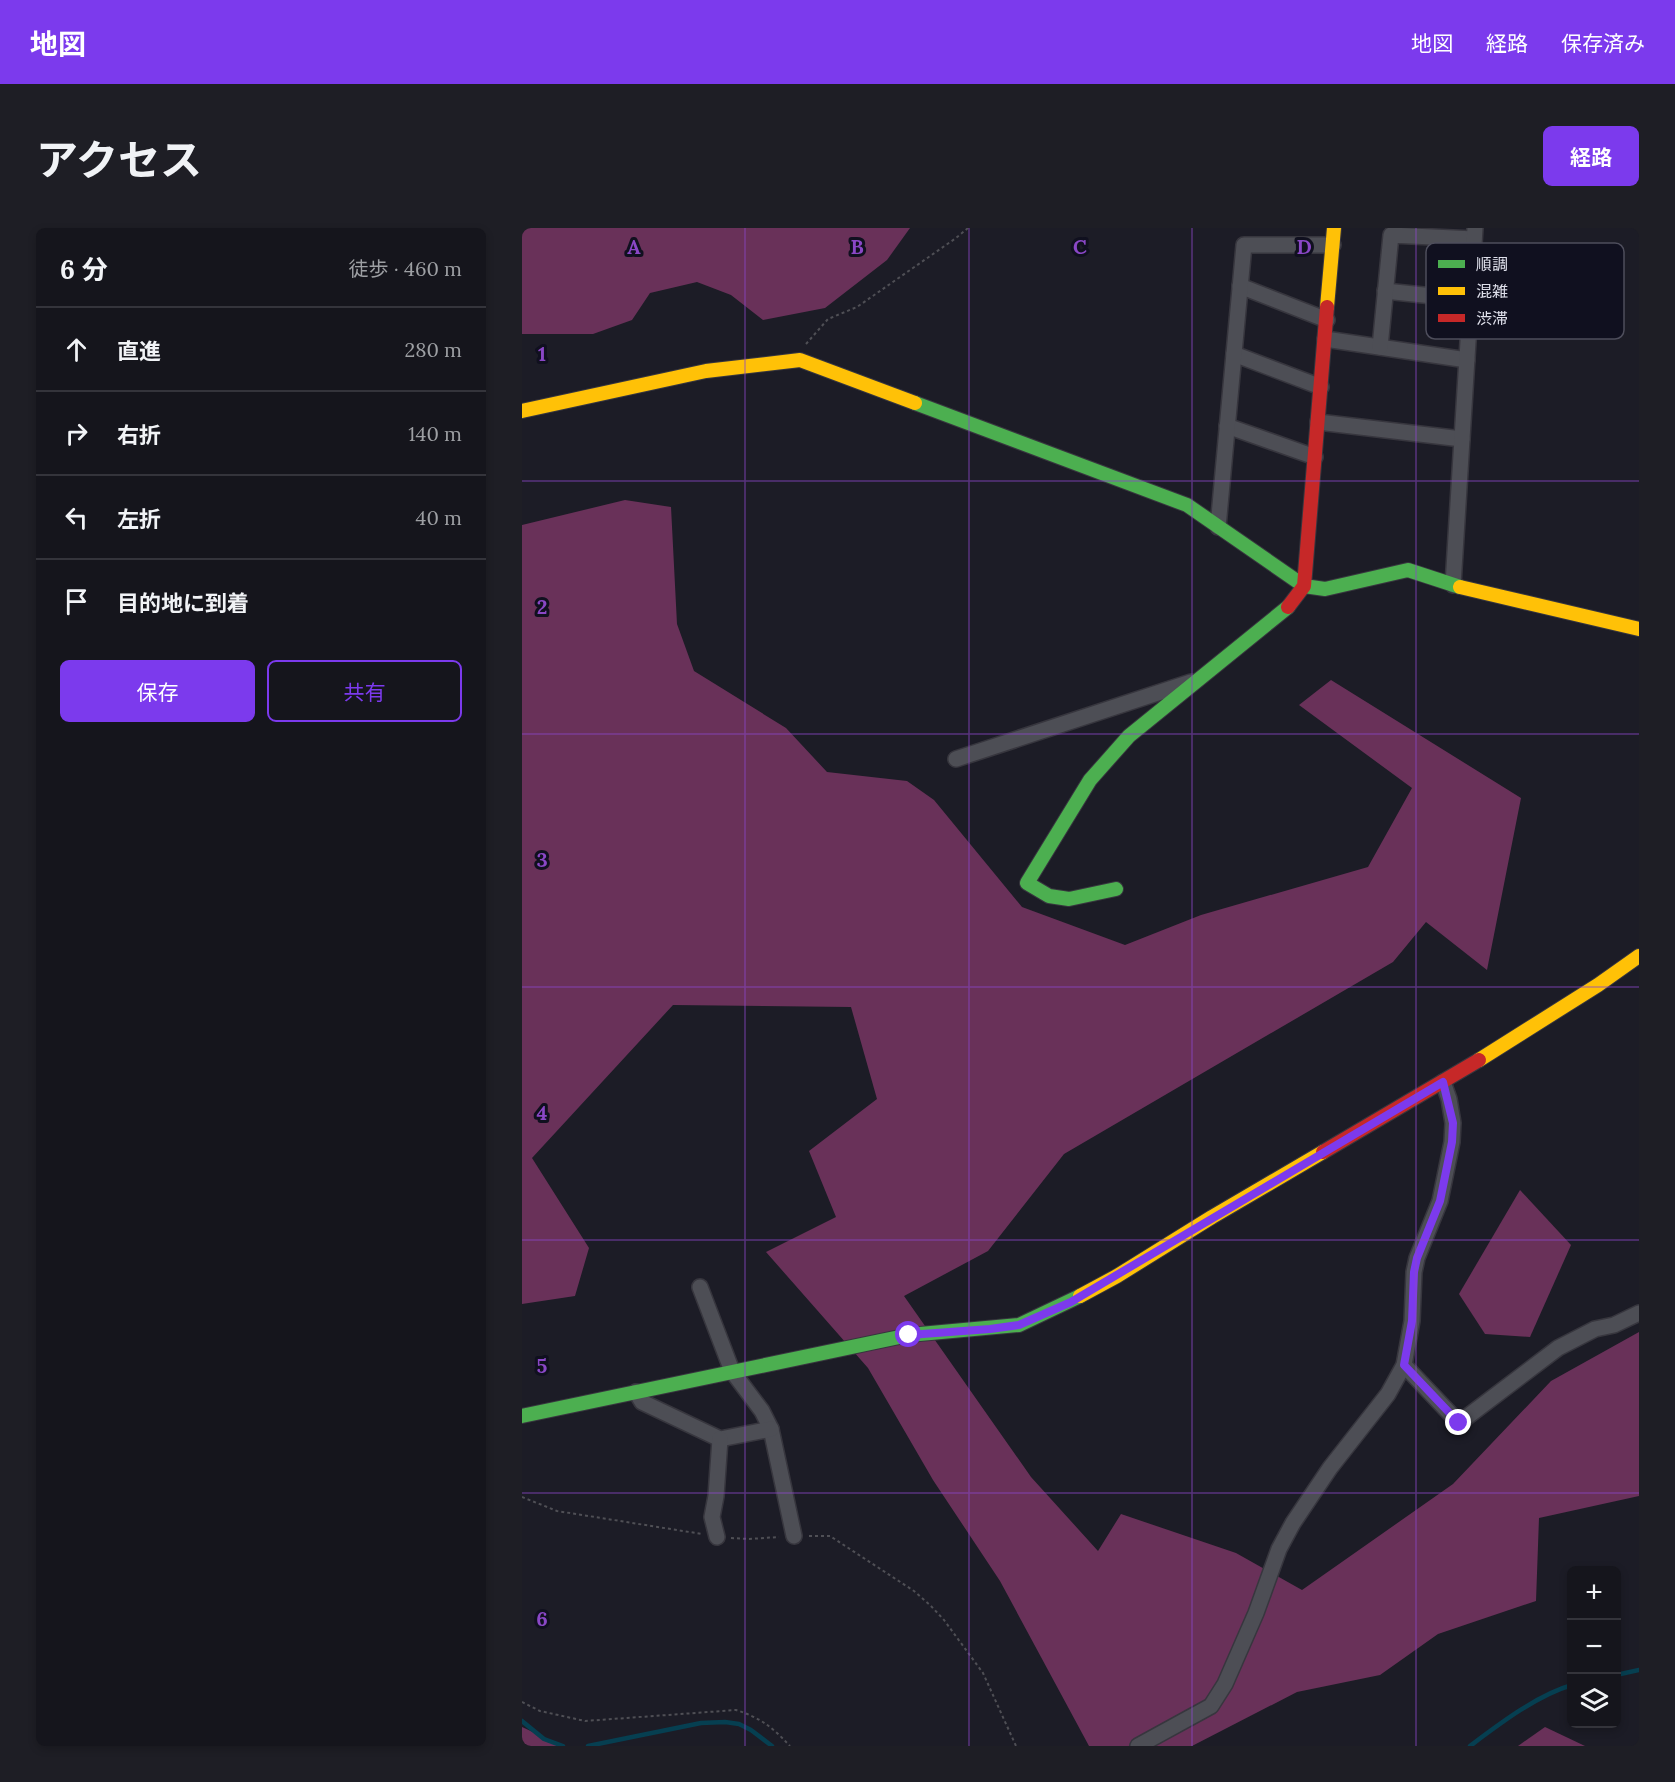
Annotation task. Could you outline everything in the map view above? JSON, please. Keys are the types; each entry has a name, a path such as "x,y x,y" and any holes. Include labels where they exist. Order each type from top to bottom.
{"street":[{"path":"1116,889 1069,899 1049,896 1027,883 1090,780 1129,736 1285,611 1304,586 1334,228"},
{"path":"1380,347 1391,235 1475,234"},
{"path":"1218,527 1244,245 1333,244"},
{"path":"1240,286 1327,320"},
{"path":"1385,291 1426,295"},
{"path":"1325,339 1467,360"},
{"path":"1453,585 1468,339"},
{"path":"1234,354 1321,387"},
{"path":"522,411 706,371 800,360 1187,505 1304,586 1325,589 1408,570 1453,585 1639,628"},
{"path":"1318,422 1462,439"},
{"path":"1227,426 1315,457"},
{"path":"956,759 1199,679"},
{"path":"522,1416 909,1335 1019,1325 1071,1302 1117,1276 1212,1217 1443,1082 1598,985 1639,956"},
{"path":"1138,1746 1211,1706 1225,1684 1256,1613 1279,1549 1293,1523 1330,1467 1388,1394 1404,1365 1412,1321 1414,1272 1417,1258 1440,1201 1452,1142 1453,1123 1443,1082"},
{"path":"700,1287 732,1371 762,1411 771,1429 794,1536"},
{"path":"1404,1365 1459,1423 1558,1348 1595,1329 1614,1325 1639,1313"},
{"path":"636,1392 642,1401 720,1439 771,1429"},
{"path":"717,1537 712,1516 716,1496 720,1439"}],"path":[{"path":"800,360 803,347 828,319 857,307 968,228"},
{"path":"522,1497 557,1511 717,1537 749,1539 830,1536 914,1590 944,1620 983,1673 1016,1746"},
{"path":"522,1702 540,1711 585,1721 736,1710 755,1716 769,1725 790,1746"}],"shaded area":[{"path":"522,228 910,228 887,260 825,308 763,320 731,295 697,282 650,293 632,320 593,334 522,334"},
{"path":"625,500 671,507 677,624 694,671 786,728 827,772 907,781 934,800 1022,907 1125,945 1201,915 1368,867 1412,788 1299,705 1331,680 1521,798 1487,970 1426,922 1393,962 1064,1154 988,1251 904,1296 1031,1477 1098,1551 1121,1514 1236,1553 1302,1590 1453,1484 1551,1381 1639,1332 1639,1496 1539,1518 1536,1601 1438,1634 1380,1675 1297,1692 1192,1746 1089,1746 1000,1581 933,1480 868,1368 766,1252 836,1217 809,1151 877,1099 851,1007 673,1005 532,1158 589,1248 575,1296 522,1304 522,525"},
{"path":"1520,1190 1571,1245 1530,1337 1485,1334 1459,1294"},
{"path":"522,1727 563,1746 522,1746"},
{"path":"1545,1727 1585,1746 1518,1746"}],"waterway":[{"path":"1621,1674 1639,1670"},
{"path":"1470,1746 1532,1703 1567,1687"},
{"path":"522,1721 544,1739 563,1746"},
{"path":"588,1746 701,1723 725,1722 739,1724 751,1730 772,1746"}],"traffic: fast":[{"path":"915,403 1187,505 1304,586 1325,589 1408,570 1460,587"},
{"path":"1116,889 1069,899 1049,896 1027,883 1090,780 1129,736 1288,607"},
{"path":"522,1416 909,1335 1019,1325 1080,1296"}],"traffic: slow":[{"path":"1327,307 1334,228"},
{"path":"522,411 706,371 800,360 915,403"},
{"path":"1460,587 1639,629"},
{"path":"1479,1060 1598,985 1639,956"},
{"path":"1080,1296 1323,1152"}],"traffic: jam":[{"path":"1288,607 1304,586 1327,307"},
{"path":"1323,1152 1479,1060"}],"route":[{"path":"909,1335 1019,1325 1071,1302 1443,1082 1449,1099 1453,1123 1452,1142 1440,1201 1417,1258 1414,1272 1412,1321 1404,1365 1459,1423"}]}
